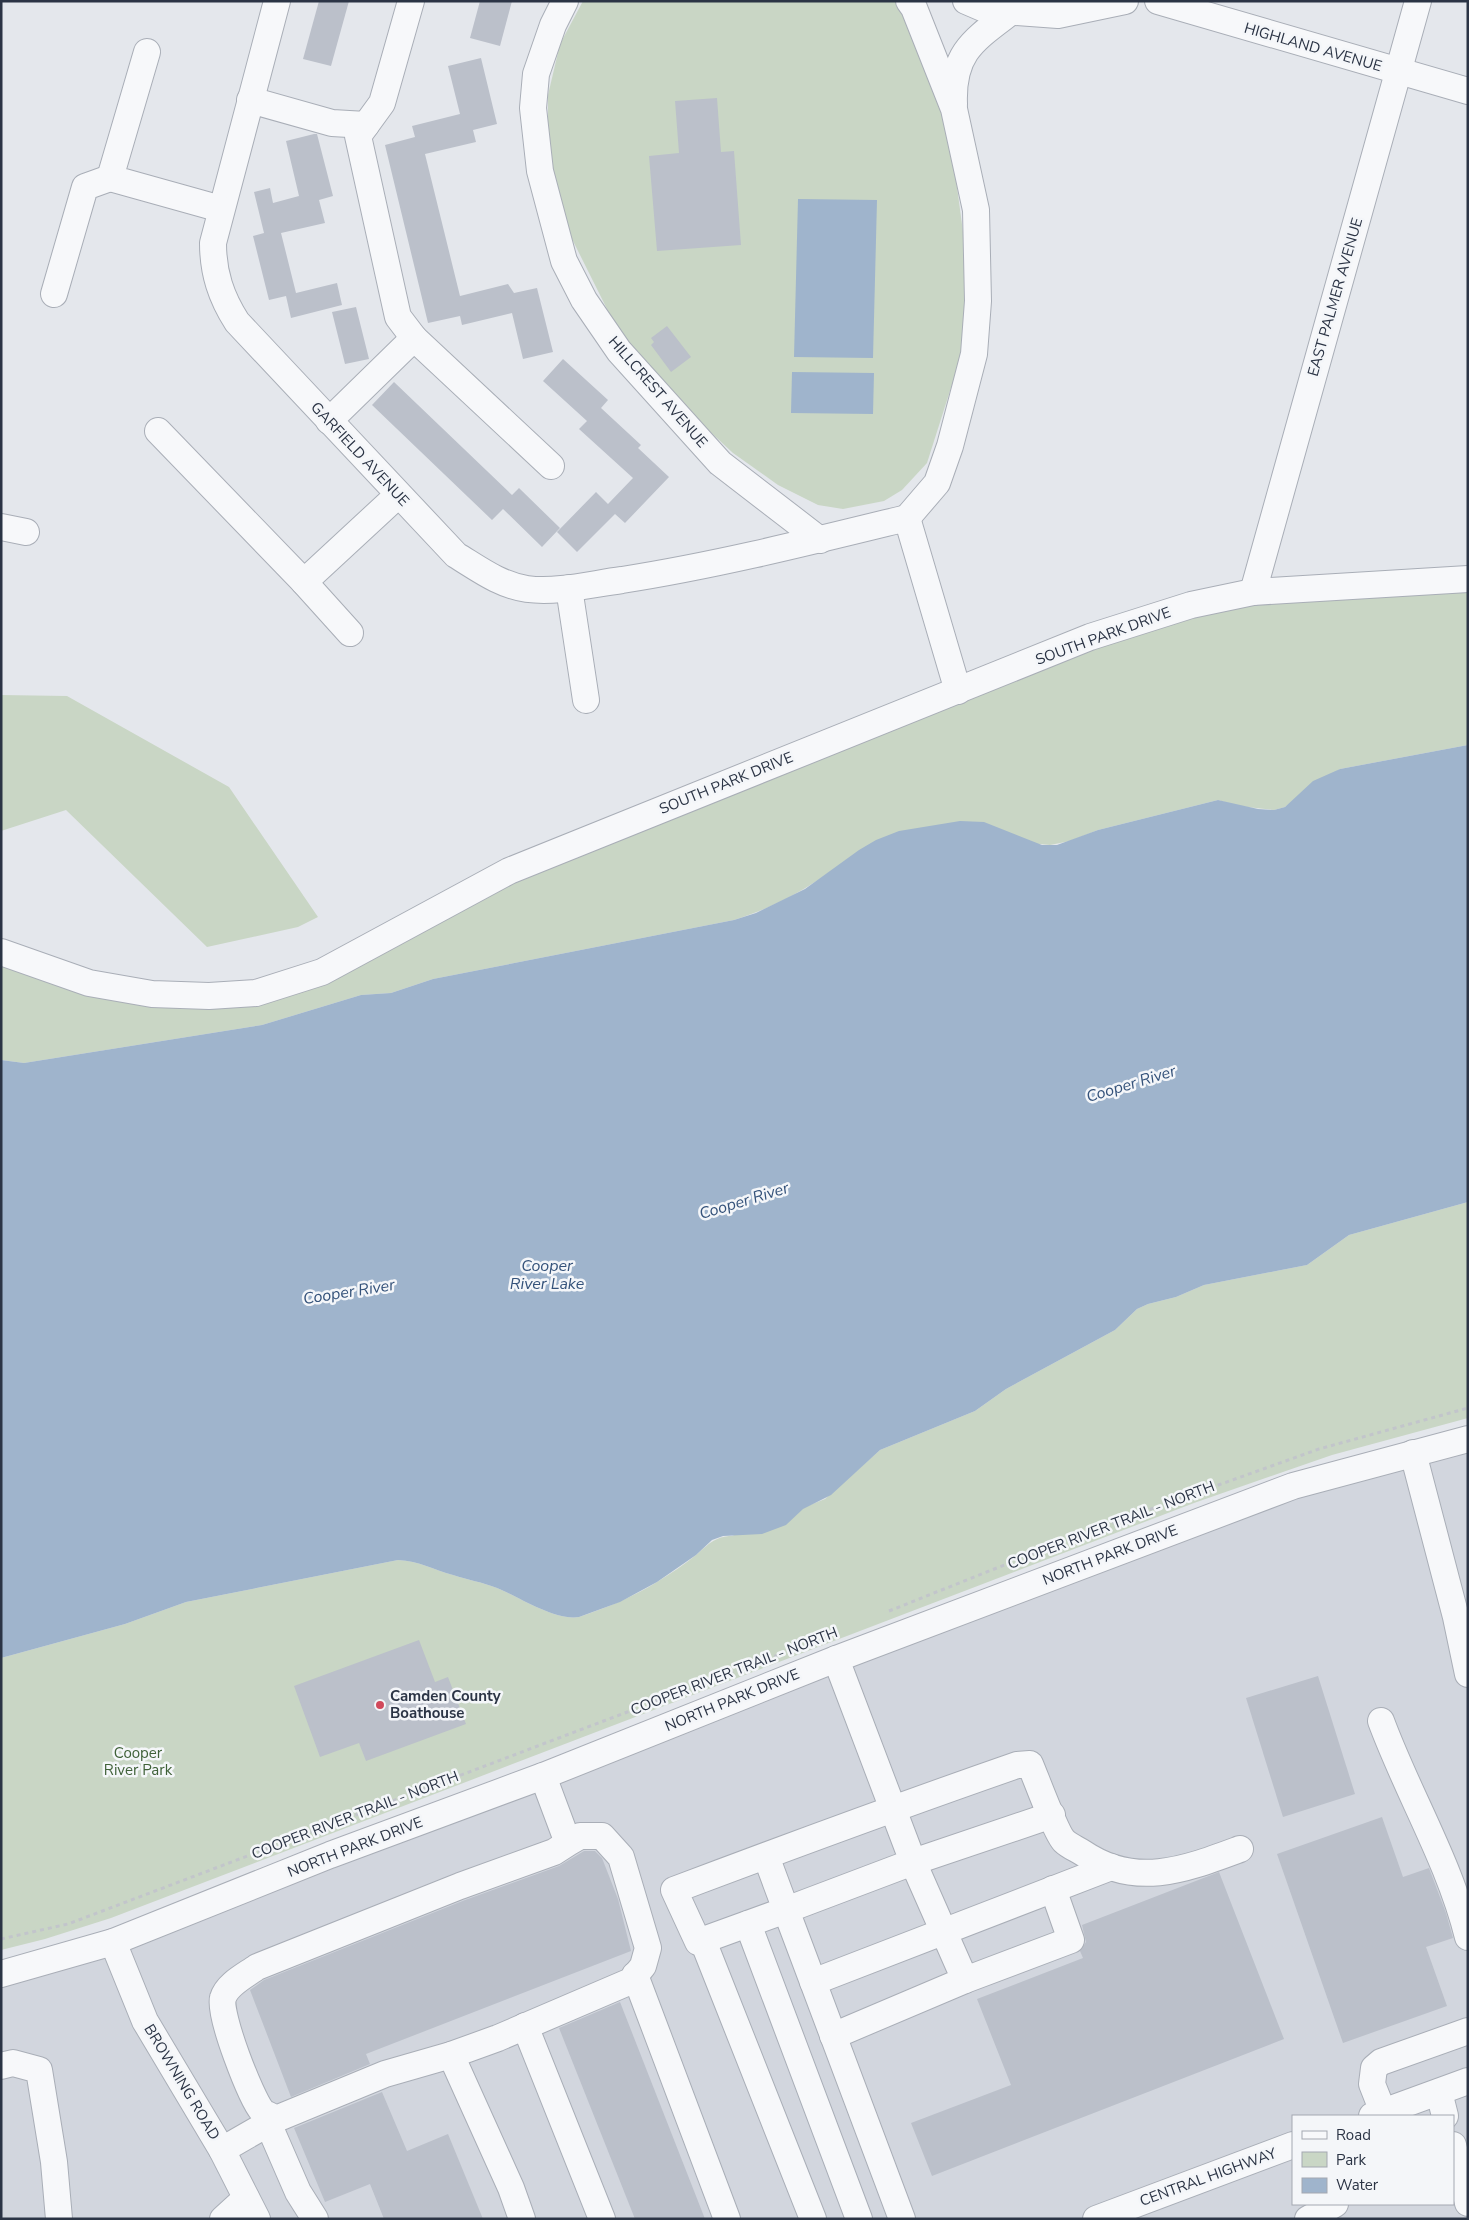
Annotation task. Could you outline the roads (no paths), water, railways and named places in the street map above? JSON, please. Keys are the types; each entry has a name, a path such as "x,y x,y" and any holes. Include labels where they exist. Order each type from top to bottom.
{"street":[{"name":"GARFIELD AVENUE","path":"277,1 213,243 213,264 226,305 237,322 456,555 500,582 526,589 553,590 652,575 820,540 908,518"},
{"path":"411,1 382,104 358,136 398,317 414,338 551,466"},
{"name":"HILLCREST AVENUE","path":"565,1 553,25 536,74 533,108 540,171 564,261 584,300 619,351 720,462 820,540"},
{"path":"909,1 954,109"},
{"path":"966,1 987,10 1058,15 1125,1"},
{"name":"HIGHLAND AVENUE","path":"1158,1 1468,91"},
{"name":"EAST PALMER AVENUE","path":"1253,592 1418,1"},
{"path":"958,691 908,518 937,483 950,446 974,354 978,301 976,210 954,109 953,81 960,61 972,43 1012,11"},
{"path":"110,178 147,52"},
{"path":"250,100 332,123 366,125"},
{"path":"54,294 85,186 110,178 221,209"},
{"path":"329,421 414,338"},
{"path":"158,431 304,582 350,633"},
{"path":"304,582 398,494"},
{"name":"SOUTH PARK DRIVE","path":"1,952 89,983 152,994 209,996 256,993 322,972 509,871 1090,637 1191,605 1253,592 1468,580"},
{"path":"569,588 586,700"},
{"name":"NORTH PARK DRIVE","path":"1,1974 113,1942 330,1855 543,1776 836,1659 1293,1486 1468,1439"},
{"path":"1413,1453 1456,1617 1468,1674"},
{"path":"836,1659 913,1862 965,1980"},
{"path":"1381,1721 1398,1766 1434,1840 1463,1917 1468,1937"},
{"path":"1052,1815 913,1862 698,1942 674,1890 893,1808 1017,1765 1030,1764 1063,1840 1095,1861 1126,1873 1161,1873 1197,1865 1240,1849"},
{"path":"543,1776 568,1843"},
{"path":"222,2150 272,2121 385,2074 451,2055 630,1981 643,1966 648,1948 621,1857 602,1836 580,1836 554,1852 460,1886 257,1967 232,1985 223,1998 222,2004 230,2040 263,2112 272,2121 298,2192 315,2219"},
{"path":"766,1856 902,2219"},
{"path":"813,1982 1111,1867"},
{"path":"833,2036 965,1980 1071,1940 1053,1889"},
{"path":"748,1924 859,2219"},
{"path":"703,1941 813,2219"},
{"name":"BROWNING ROAD","path":"113,1942 145,2021 222,2150 251,2209"},
{"path":"635,1976 727,2219"},
{"path":"525,2026 595,2216"},
{"path":"1468,2032 1381,2062 1374,2068 1372,2084 1379,2115 1442,2104 1468,2081"},
{"path":"451,2055 511,2188 522,2219"},
{"path":"1,2066 13,2063 39,2070 54,2162 59,2219"},
{"name":"CENTRAL HIGHWAY","path":"1096,2219 1142,2211 1292,2145"},
{"path":"1454,2149 1468,2203"},
{"path":"1308,2219 1333,2205"},
{"path":"223,2219 251,2209"}],"water":[{"path":"798,199 877,200 873,358 794,357"},
{"path":"792,372 874,373 873,414 791,413"},
{"name":"Cooper River Lake","path":"1468,745 1468,1202 1349,1235 1307,1265 1204,1285 1176,1297 1148,1304 1137,1309 1115,1330 1006,1389 975,1411 880,1450 831,1495 803,1509 786,1525 762,1534 723,1536 712,1540 696,1555 657,1582 620,1602 579,1617 569,1617 548,1612 491,1586 420,1564 398,1560 186,1602 125,1624 1,1658 1,1060 24,1063 262,1025 361,995 391,993 433,979 734,920 756,913 805,889 859,850 876,840 899,831 960,821 984,822 1042,845 1057,845 1098,830 1218,800 1258,809 1274,810 1285,807 1313,781 1340,769"}],"place":[{"name":"Camden County Boathouse","path":"380,1705"}],"water label":[{"name":"Cooper River","path":"1131,1084"},
{"name":"Cooper River","path":"744,1201"},
{"name":"Cooper River","path":"349,1292"}],"park label":[{"name":"Cooper River Park","path":"138,1762"}]}
